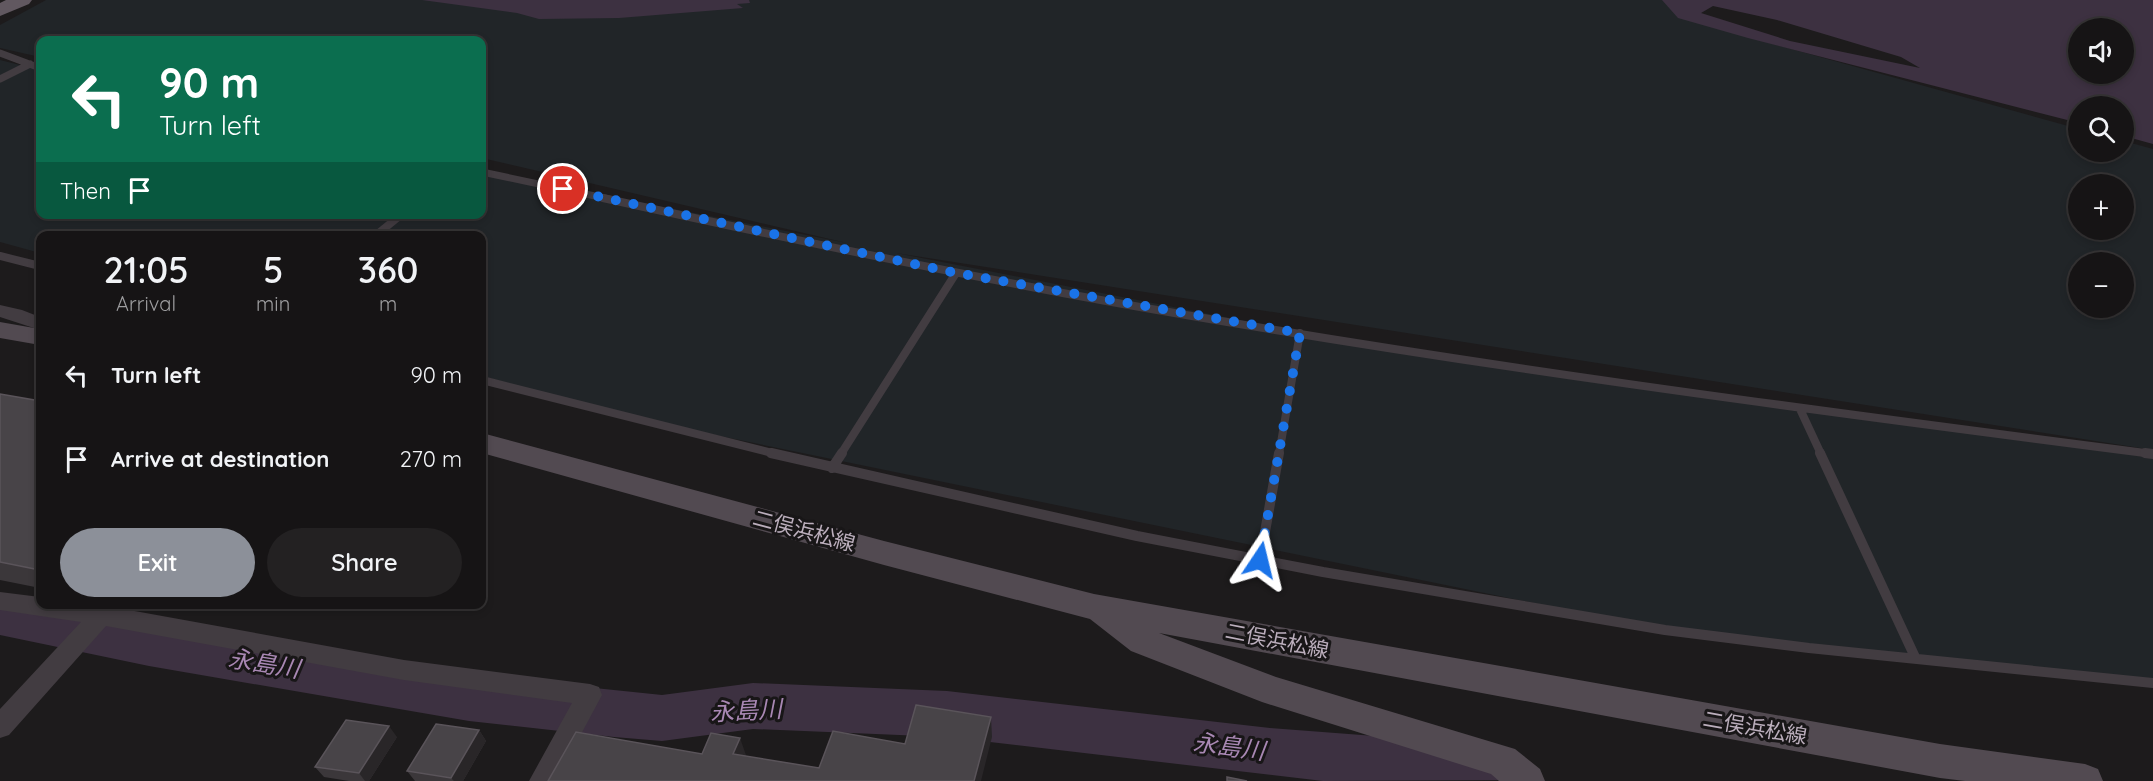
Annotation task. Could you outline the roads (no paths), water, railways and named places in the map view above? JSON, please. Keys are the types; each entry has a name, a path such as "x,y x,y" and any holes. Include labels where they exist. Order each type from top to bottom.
{"main road":[{"path":"0,10 22,0"},
{"path":"0,330 36,335"},
{"name":"二俣浜松線","path":"486,444 884,553 1094,607 1940,761 2085,781"},
{"path":"1094,607 1143,641 1274,692 1502,761 1527,781"}],"street":[{"path":"0,311 16,314 36,322"},
{"path":"0,601 36,605"},
{"path":"76,609 104,612 404,670 590,695 542,781"},
{"path":"0,727 104,612"}],"lane":[{"path":"0,53 36,66"},
{"path":"0,79 30,64"},
{"path":"486,173 956,273 1300,333 1489,364 1800,409 2153,454"},
{"path":"381,231 396,219"},
{"path":"0,256 36,265"},
{"path":"832,468 956,273"},
{"path":"1260,560 1300,333"},
{"path":"486,381 832,468 1137,536 1260,560 1665,630 1809,648 1916,657 2153,683"},
{"path":"1800,409 1916,657"}],"waterway":[{"name":"永島川","path":"0,615 149,645 469,698 662,718 753,706 947,714 1270,752 1414,764 1495,780"}]}
